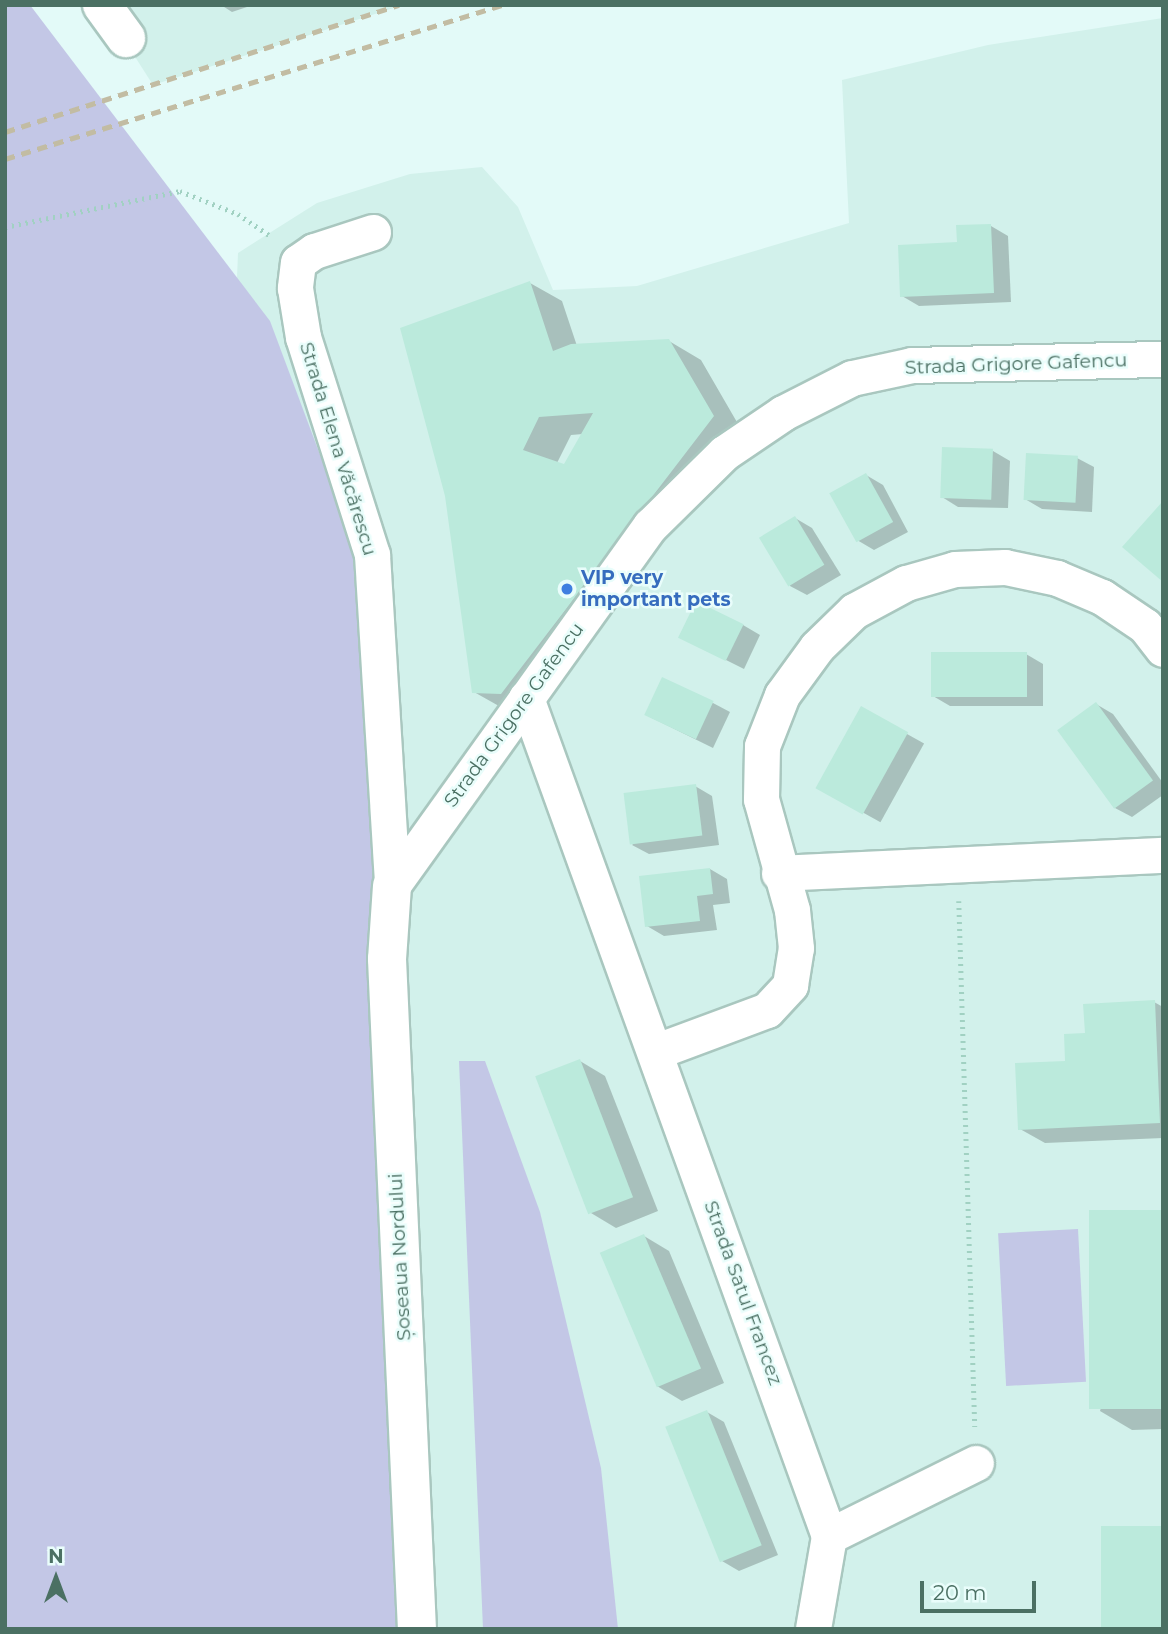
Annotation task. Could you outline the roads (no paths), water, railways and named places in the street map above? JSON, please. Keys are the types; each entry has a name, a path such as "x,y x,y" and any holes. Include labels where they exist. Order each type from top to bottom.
{"main road":[{"path":"102,5 127,38"},
{"name":"Șoseaua Nordului","path":"392,886 387,959 417,1629"}],"street":[{"name":"Strada Elena Văcărescu","path":"373,233 314,251 298,262 295,288 303,337 372,555 392,886"},
{"name":"Strada Grigore Gafencu","path":"392,886 650,526 724,453 783,413 852,378 912,365 1163,359"},
{"path":"657,1051 767,1010 790,985 796,948 792,910 779,873 761,799 762,746 782,695 817,647 854,611 906,583 956,569 1005,567 1057,578 1102,597 1145,626 1163,649"},
{"name":"Strada Satul Francez","path":"526,698 657,1051 829,1536 813,1629"},
{"path":"779,873 1163,855"},
{"path":"829,1536 976,1463"}],"railway":[{"path":"5,132 399,5"},
{"path":"5,159 502,5"}],"place":[{"name":"VIP very important pets","path":"567,589"}]}
